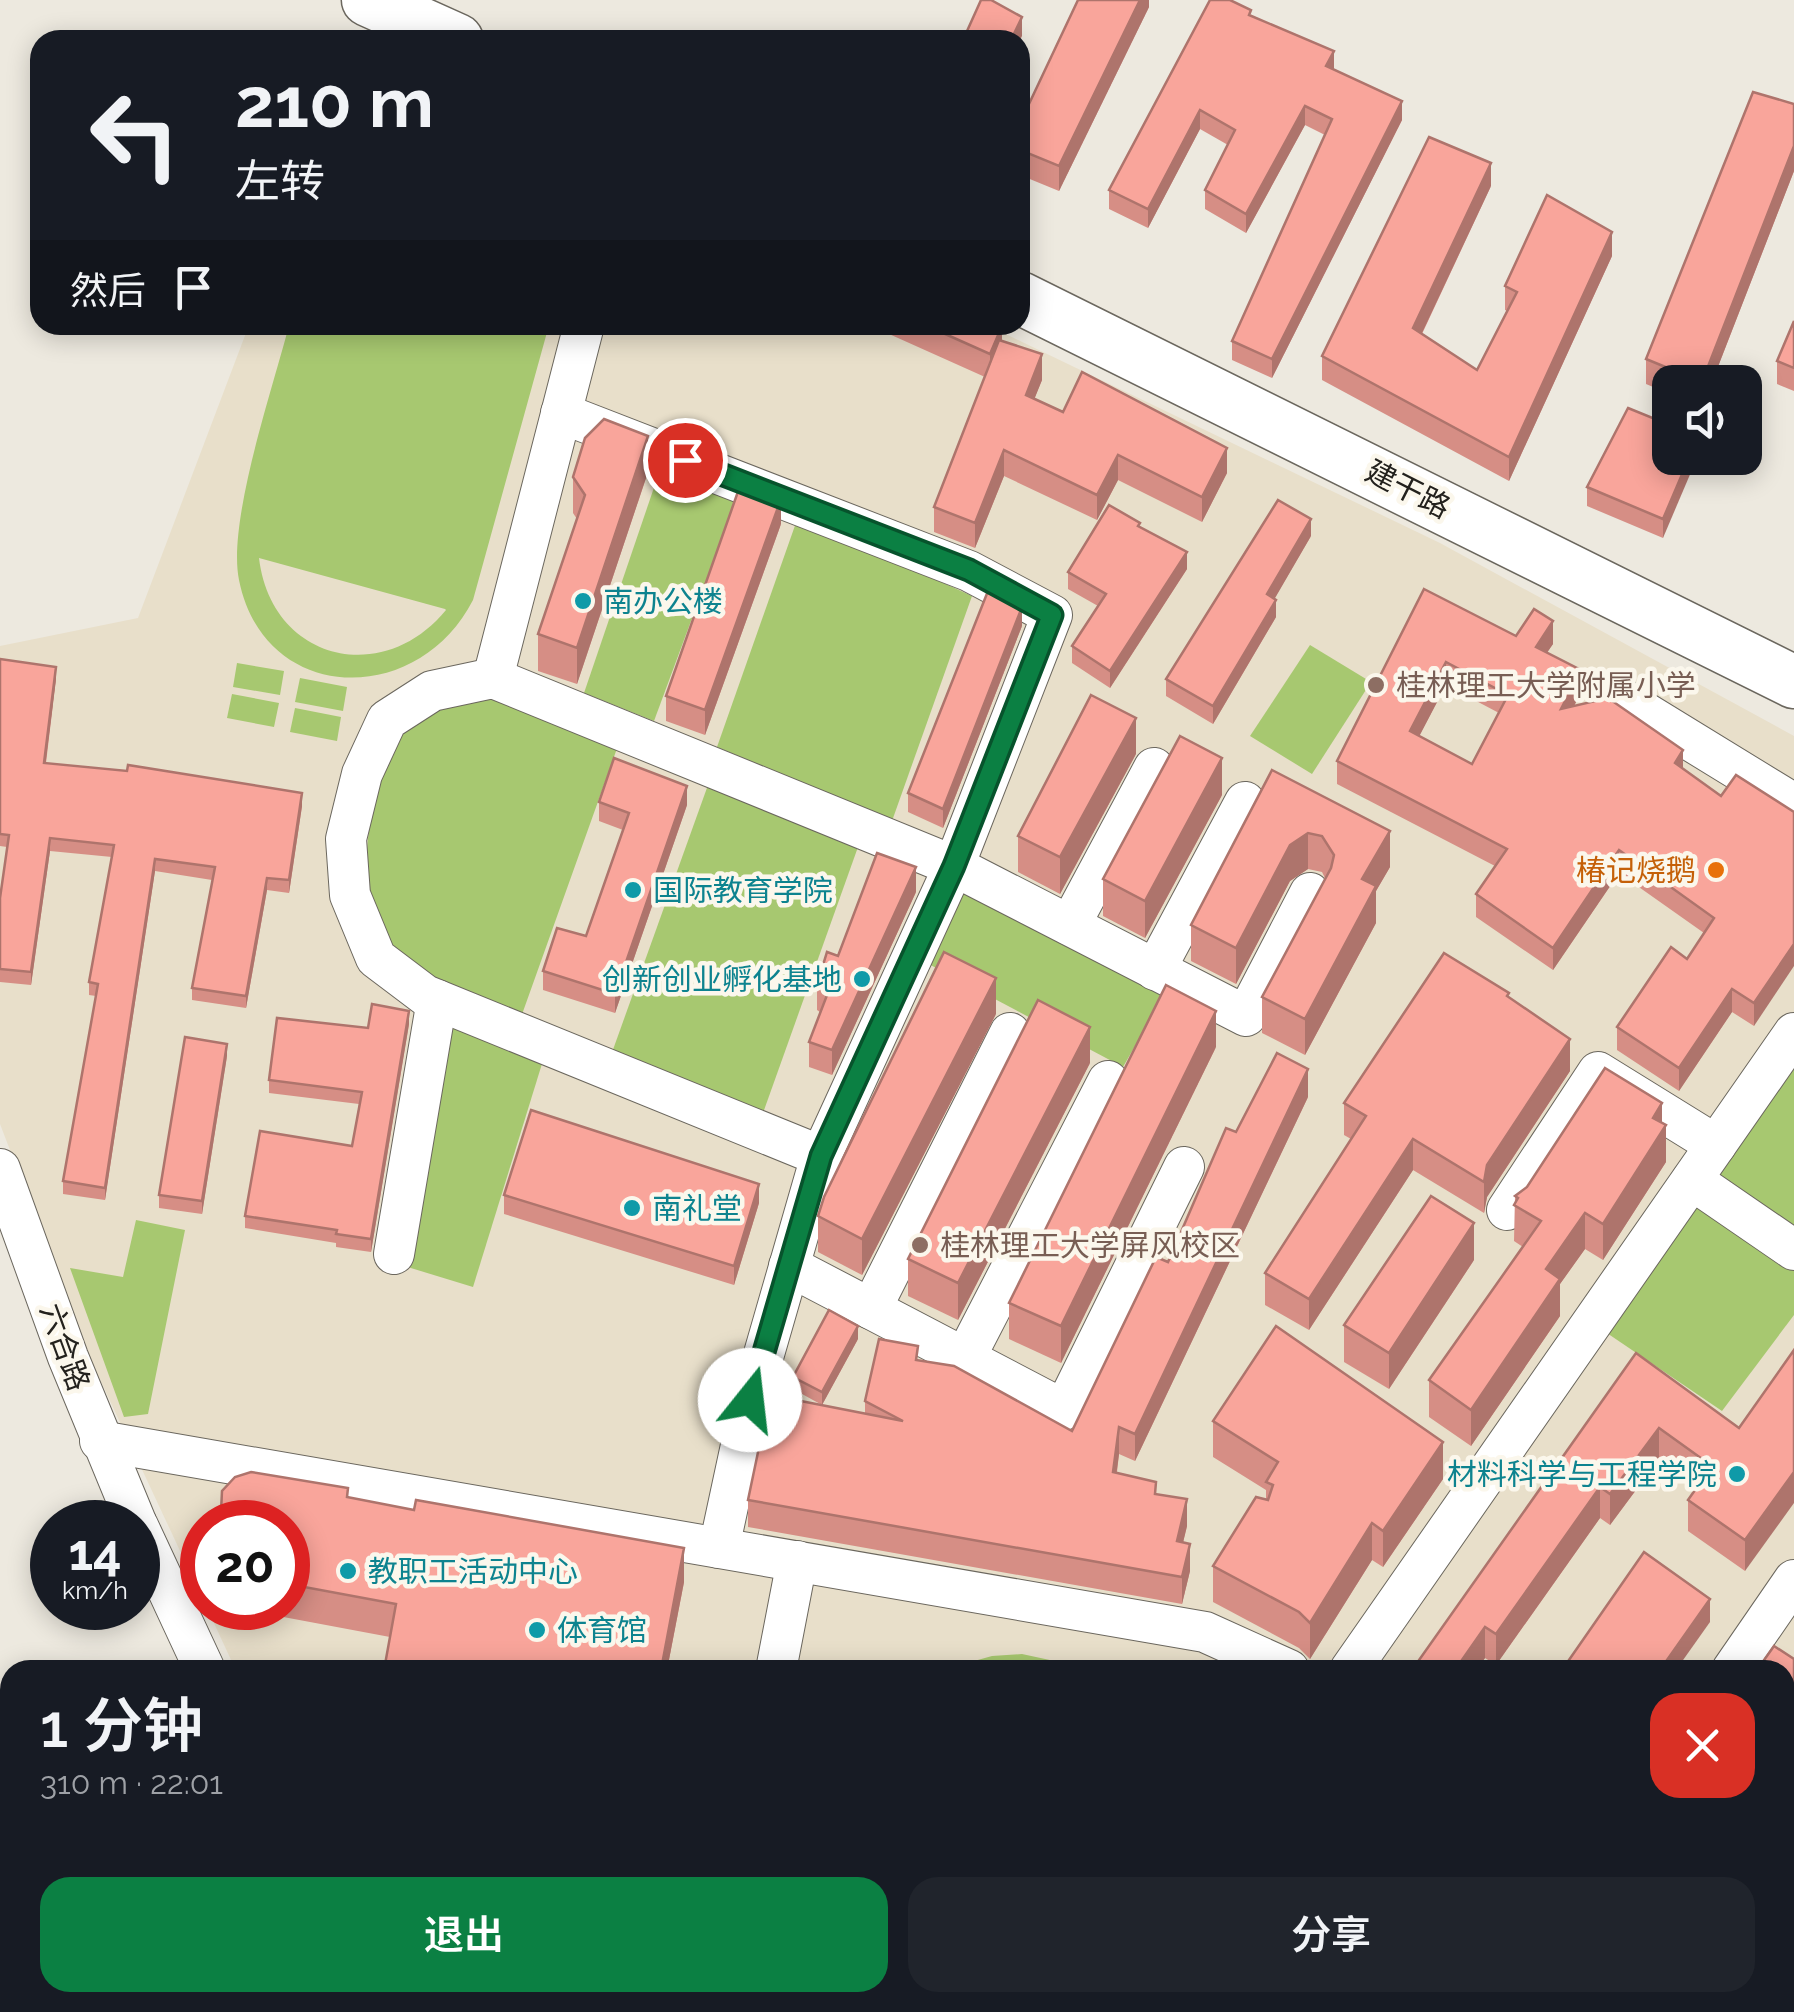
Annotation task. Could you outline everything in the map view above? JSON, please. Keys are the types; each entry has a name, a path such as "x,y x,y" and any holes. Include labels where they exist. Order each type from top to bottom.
{"main road":[{"path":"368,0 436,30"},
{"name":"建干路","path":"1030,303 1794,682"}],"street":[{"path":"493,678 581,335"},
{"path":"561,412 969,570 1052,615 954,866 821,1156 750,1400 720,1548"},
{"path":"821,1156 437,1000 376,958 350,894 346,840 362,774 386,720 432,691 493,678 954,866 1246,1016 1310,893"},
{"path":"1613,693 1794,804"},
{"path":"1070,926 1154,768"},
{"path":"1156,970 1245,802"},
{"path":"394,1254 437,1000"},
{"path":"871,1309 1010,1033"},
{"path":"1357,1660 1794,1033"},
{"path":"1507,1210 1598,1072 1716,1145"},
{"path":"965,1358 1108,1081"},
{"path":"789,1266 1064,1410 1184,1166"},
{"name":"六合路","path":"0,1169 100,1441 126,1500"},
{"path":"1692,1180 1794,1250"},
{"path":"100,1441 1205,1632 1267,1660"},
{"path":"778,1660 797,1561"},
{"name":"六合路","path":"160,1573 200,1660"},
{"path":"1740,1660 1788,1603"},
{"path":"1361,2012 1376,2012"}],"shaded area":[{"name":"桂林理工大学屏风校区","path":"245,335 1008,335 1440,543 1794,736 1794,1660 231,1660 217,1630 310,1630 310,1500 180,1500 180,1551 160,1500 156,1500 89,1356 0,1124 0,646 138,618"}],"green space":[{"path":"286,335 546,335 473,600 448,635 417,660 381,674 345,677 310,670 278,651 254,621 239,580 237,555 245,490","holes":["259,558 446,610 420,634 391,649 362,655 333,651 307,640 284,620 268,593"]},
{"path":"661,467 738,494 654,721 584,693"},
{"path":"798,517 972,596 892,821 717,747"},
{"path":"1310,645 1371,682 1312,774 1250,736"},
{"path":"237,663 284,671 280,695 233,687"},
{"path":"300,678 347,687 343,711 295,702"},
{"path":"232,694 279,703 274,727 227,718"},
{"path":"498,694 620,740 520,1020 427,979 382,949 367,859 372,812 399,726 437,706"},
{"path":"295,708 341,717 337,741 290,732"},
{"path":"708,785 858,847 763,1113 610,1058"},
{"path":"961,882 1168,988 1123,1067 923,961"},
{"path":"443,1014 545,1054 473,1287 401,1265"},
{"path":"1794,1048 1794,1315 1722,1411 1598,1327"},
{"path":"136,1220 185,1230 148,1414 124,1417 70,1268 123,1277"},
{"path":"1022,1654 1050,1660 978,1660"}],"building":[{"path":"981,0 991,0 1022,17 1016,30 968,30"},
{"path":"1078,0 1140,0 1059,166 1030,154 1030,102"},
{"path":"1210,0 1230,0 1251,10 1249,15 1334,51 1326,66 1402,101 1272,359 1232,341 1332,119 1305,106 1246,214 1205,190 1235,130 1200,110 1148,209 1109,190"},
{"path":"1753,92 1794,104 1794,146 1709,365 1661,365 1646,359"},
{"path":"1429,137 1491,163 1413,328 1477,370 1517,292 1505,286 1547,195 1612,232 1509,457 1322,356"},
{"path":"1794,321 1794,368 1777,361"},
{"path":"947,335 998,335 990,354"},
{"path":"999,340 1042,354 1026,395 1063,412 1082,372 1227,448 1202,497 1118,455 1097,495 1004,450 975,523 934,507"},
{"path":"1628,408 1652,418 1652,475 1682,475 1663,519 1587,487"},
{"name":"南办公楼","path":"604,419 648,436 577,648 538,634 585,495 573,477 585,438"},
{"path":"741,483 781,499 705,710 666,696"},
{"path":"1278,500 1311,519 1267,594 1276,600 1213,706 1166,679"},
{"path":"1109,505 1140,523 1138,526 1187,552 1110,671 1072,646 1106,594 1068,572"},
{"path":"1424,589 1516,636 1534,609 1553,621 1536,647 1581,670 1561,709 1608,698 1683,750 1675,763 1721,796 1736,775 1794,812 1794,944 1754,1003 1732,989 1679,1068 1617,1027 1671,947 1687,959 1714,918 1619,850 1553,948 1476,894 1507,849 1337,761","holes":["1446,662 1508,695 1472,764 1410,731"]},
{"path":"988,591 1022,607 943,809 908,793"},
{"path":"0,659 56,667 44,763 127,771 128,765 302,793 289,880 267,878 246,996 192,988 215,867 155,859 105,1188 63,1181 98,984 89,982 114,845 50,838 31,972 0,969 0,898 9,835 0,834"},
{"path":"1091,695 1136,718 1060,857 1018,836"},
{"path":"1180,736 1222,758 1145,901 1103,879"},
{"name":"国际教育学院","path":"614,758 687,786 615,994 543,971 557,928 586,936 629,813 599,802"},
{"path":"1272,770 1390,831 1362,879 1376,886 1305,1019 1262,997 1331,868 1334,855 1322,836 1308,833 1290,845 1236,948 1191,925"},
{"path":"877,853 916,867 832,1050 809,1042 829,990 817,985 827,952 838,956"},
{"path":"944,952 996,978 862,1239 818,1216"},
{"path":"1444,953 1509,993 1507,996 1570,1039 1487,1165 1484,1182 1413,1139 1309,1299 1265,1273 1366,1116 1344,1103"},
{"path":"1166,985 1216,1011 1061,1326 1009,1303"},
{"path":"1038,1000 1090,1027 958,1283 908,1259"},
{"path":"372,1004 409,1011 371,1239 245,1216 260,1131 352,1146 362,1092 269,1080 277,1018 368,1028"},
{"path":"185,1037 227,1044 202,1201 159,1195"},
{"path":"1277,1053 1308,1069 1135,1434 1119,1427 1113,1472 1156,1482 1155,1494 1187,1499 1177,1541 1190,1544 1182,1577 748,1500 770,1395 903,1421 865,1401 879,1339 918,1346 916,1360 954,1366 1072,1431 1156,1257 1168,1262 1226,1128 1236,1132"},
{"path":"1605,1068 1662,1103 1653,1118 1666,1125 1603,1224 1585,1213 1546,1269 1560,1279 1471,1410 1429,1380 1541,1221 1514,1205 1518,1198 1515,1196 1527,1187"},
{"name":"南礼堂","path":"531,1110 759,1184 734,1266 504,1195"},
{"path":"1431,1196 1474,1223 1389,1353 1344,1325"},
{"path":"829,1310 858,1326 822,1392 793,1377"},
{"path":"1276,1326 1443,1442 1383,1531 1372,1523 1310,1623 1299,1612 1213,1566 1256,1497 1268,1500 1273,1485 1266,1482 1278,1462 1213,1421"},
{"path":"1794,1350 1794,1472 1745,1540 1688,1500 1712,1466 1659,1428 1610,1494 1600,1487 1496,1634 1485,1627 1462,1660 1419,1660 1636,1353 1739,1428"},
{"path":"251,1472 348,1488 347,1497 414,1510 416,1500 684,1548 663,1660 386,1660 396,1604 310,1588 310,1500 222,1500 222,1491 235,1477"},
{"path":"1644,1552 1710,1599 1667,1660 1569,1660"},
{"path":"1774,1646 1794,1659 1794,1660 1764,1660"}],"place":[{"name":"南办公楼","path":"583,601"},
{"name":"桂林理工大学附属小学","path":"1376,685"},
{"name":"椿记烧鹅","path":"1716,870"},
{"name":"国际教育学院","path":"633,890"},
{"name":"创新创业孵化基地","path":"862,979"},
{"name":"南礼堂","path":"632,1208"},
{"name":"桂林理工大学屏风校区","path":"920,1245"},
{"name":"材料科学与工程学院","path":"1737,1474"},
{"name":"教职工活动中心","path":"348,1571"},
{"name":"体育馆","path":"537,1630"}],"route":[{"path":"685,460 969,570 1052,615 954,866 821,1156 750,1400"}]}
